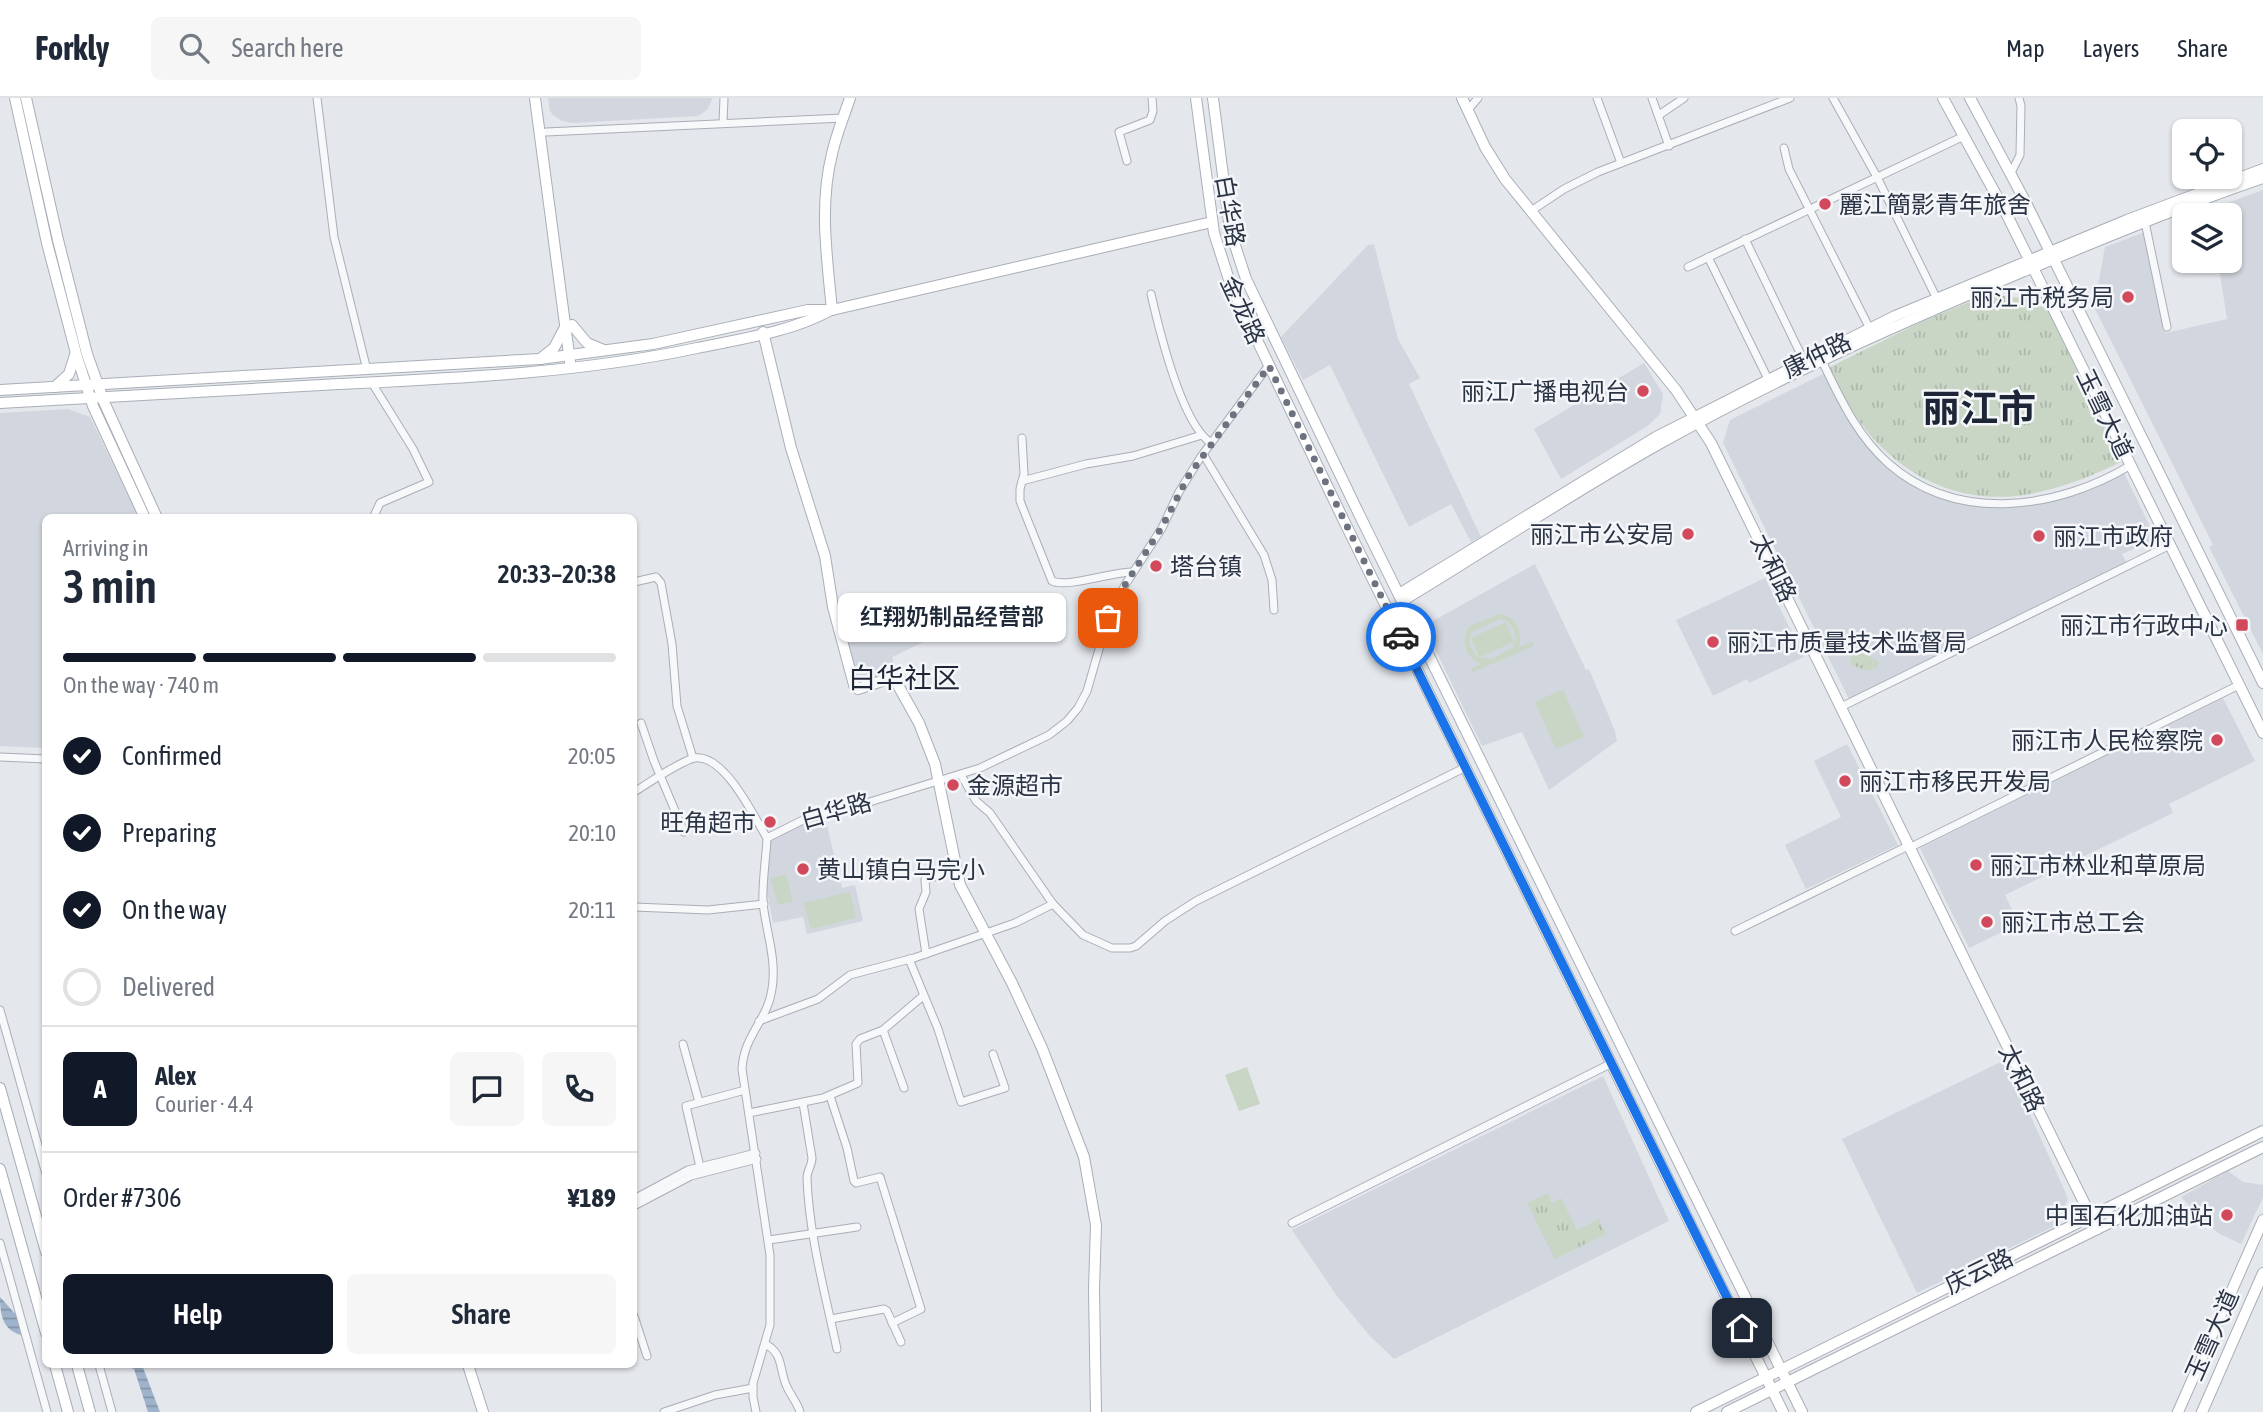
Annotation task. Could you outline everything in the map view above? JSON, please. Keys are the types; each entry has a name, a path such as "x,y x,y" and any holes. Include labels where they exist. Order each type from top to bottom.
{"main road":[{"path":"15,98 39,209 75,352 92,385 97,414 143,514"},
{"path":"26,98 58,240 92,370 92,385"},
{"path":"535,98 574,369"},
{"path":"540,359 557,344 568,326 542,98"},
{"path":"832,310 825,243 825,205 831,155 850,98"},
{"name":"金龙路","path":"1196,98 1212,222 1225,272 1783,1412"},
{"name":"白华路","path":"1213,98 1233,242 1283,356"},
{"name":"太和路","path":"1462,98 1495,163 1676,390 1697,419 1721,461 2097,1229"},
{"name":"玉雪大道","path":"1943,98 2031,264 2263,733"},
{"name":"玉雪大道","path":"1970,98 2011,173 2263,683"},
{"name":"康仲路","path":"2052,256 2162,206 2263,177"},
{"name":"康仲路","path":"1401,598 1697,419 1804,361 1937,299 2263,177"},
{"path":"0,390 540,359 610,351 808,310 832,310 1212,222"},
{"name":"康仲路","path":"1697,419 2031,264"},
{"path":"0,403 574,369 655,357 810,321 832,310"},
{"path":"568,326 587,343 610,351"},
{"path":"764,332 791,447 825,556 834,607 854,685 858,690 887,680 897,682 925,736 940,780 960,885 1012,983 1047,1059 1084,1157 1096,1225 1096,1412"},
{"path":"55,387 69,374 75,352"},
{"name":"金龙路","path":"1283,356 1802,1412"},
{"path":"92,370 120,383"},
{"path":"110,418 130,396"},
{"path":"96,398 110,418 155,514"},
{"path":"66,399 97,414"},
{"path":"0,1088 42,1238"},
{"name":"庆云路","path":"1696,1412 2263,1131"},
{"name":"庆云路","path":"1727,1412 2260,1150"},
{"path":"0,1169 42,1318"},
{"name":"玉雪大道","path":"2178,1412 2263,1220"},
{"name":"玉雪大道","path":"2202,1412 2263,1273"},
{"path":"56,1368 68,1412"},
{"path":"78,1368 90,1412"},
{"path":"469,1368 483,1412"},
{"path":"476,1368 490,1412"}],"street":[{"path":"317,98 336,246 367,370"},
{"path":"723,98 723,123"},
{"path":"1127,161 1119,132 1150,120 1154,108 1152,98"},
{"path":"1468,111 1478,98"},
{"path":"1597,98 1621,163"},
{"path":"1652,98 1669,146"},
{"path":"1658,115 1684,98"},
{"path":"1531,211 1574,184 1621,163 1790,98"},
{"path":"1833,98 1877,177 1937,299"},
{"path":"2011,173 2020,155 2019,98"},
{"path":"546,132 844,118"},
{"path":"1688,267 1964,136"},
{"path":"1784,148 1789,169 1870,329"},
{"path":"2145,222 2167,327"},
{"path":"1745,239 1804,361"},
{"path":"1708,257 1768,379"},
{"path":"1151,294 1169,365 1202,435 1211,443"},
{"path":"1822,361 1850,417 1880,455 1909,478 1953,497 1990,504 2040,500 2084,489 2131,465"},
{"name":"白华路","path":"767,838 788,825 806,819 961,775 1049,736 1072,715 1087,691 1108,618 1133,572 1203,454 1269,366"},
{"path":"372,383 413,449 429,482 380,503 375,514"},
{"path":"1022,481 1086,464 1133,456 1202,435"},
{"path":"1022,438 1022,507 1053,583 1133,572"},
{"path":"1203,454 1264,555 1272,580 1274,610"},
{"path":"1841,707 2170,545"},
{"path":"637,581 656,577 661,583 672,644 677,706 693,758"},
{"path":"1735,931 2239,685"},
{"path":"641,723 684,832"},
{"path":"0,757 42,759"},
{"path":"637,790 693,758 711,761 723,769 767,838 764,904 774,976 769,1003 750,1036 743,1056 745,1090 769,1240 770,1325 753,1388 756,1412"},
{"path":"961,775 976,801 990,813 1053,904 1083,935 1112,948 1130,948 1198,900 1465,767"},
{"path":"926,954 919,909 926,892 925,880 956,870"},
{"path":"637,907 708,910 764,904"},
{"path":"759,1021 818,999 850,975 985,934 1053,904"},
{"path":"909,959 937,1029 961,1102 1005,1088 993,1054"},
{"path":"749,1113 830,1096 858,1083 856,1044 860,1039 883,1030 923,996"},
{"path":"0,1010 42,1160"},
{"path":"883,1030 904,1088"},
{"path":"683,1044 699,1102"},
{"path":"1292,1223 1612,1063"},
{"path":"700,1167 686,1106 745,1090"},
{"path":"830,1096 847,1148 854,1181 856,1183 880,1177 921,1309 892,1323"},
{"path":"803,1103 812,1158 807,1176 814,1234 837,1349"},
{"path":"637,1197 677,1175 700,1167 757,1156"},
{"path":"637,1204 691,1176 757,1156"},
{"path":"769,1240 857,1227"},
{"path":"0,1243 47,1412"},
{"path":"831,1320 881,1309 887,1311 901,1342"},
{"path":"637,1325 647,1356"},
{"path":"765,1344 779,1355 786,1385 800,1412"},
{"path":"100,1368 112,1412"},
{"path":"664,1412 715,1395 753,1388"}],"shaded area":[{"path":"548,98 712,100 707,110 698,116 573,123 562,121 553,115"},
{"path":"2263,190 2263,654 2209,547 2213,545 2094,307 2105,247 2145,232 2166,333 2227,319 2220,273 2242,273 2242,203 2227,203"},
{"path":"1374,244 1398,339 1420,378 1409,384 1481,537 1471,542 1451,504 1409,527 1330,365 1303,380 1281,337 1368,245"},
{"path":"1644,363 1663,394 1660,414 1649,425 1561,479 1534,429"},
{"path":"1825,373 1845,412 1898,473 1978,505 2070,495 2124,473 2156,539 2122,554 2127,564 1849,699 1723,443 1730,420"},
{"path":"68,409 90,417 137,514 42,514 42,748 0,746 0,413"},
{"path":"1535,564 1586,670 1589,669 1617,741 1549,790 1522,732 1482,746 1424,626"},
{"path":"1765,578 1804,657 1749,683 1747,679 1713,696 1676,620"},
{"path":"927,595 938,635 892,657 897,674 860,685 838,606 874,599 878,611"},
{"path":"2223,698 2255,761 2169,804 2173,813 2005,895 2019,924 1969,948 1920,848"},
{"path":"1847,744 1898,845 1806,889 1785,845 1841,817 1814,761"},
{"name":"黄山镇白马完小","path":"825,817 842,888 855,885 863,921 807,934 803,917 773,923 767,892 769,842 786,829"},
{"path":"2005,1060 2068,1198 2059,1224 1917,1293 1842,1139"},
{"path":"1603,1076 1669,1221 1394,1359 1369,1335 1337,1296 1292,1230"},
{"name":"中国石化加油站","path":"2228,1171 2243,1182 2263,1185 2263,1197 2241,1244 2218,1233 2181,1197"}],"green space":[{"path":"1988,294 2026,299 2048,310 2121,462 2077,481 2030,494 1996,497 1964,493 1934,483 1907,468 1883,448 1862,424 1844,397 1830,367 1921,322"},
{"path":"1500,614 1515,622 1520,636 1519,647 1532,642 1534,646 1473,672 1471,669 1481,664 1471,657 1466,648 1465,637 1469,626","holes":["1500,619 1505,620 1514,630 1513,648 1491,659 1477,657 1469,644 1471,632"]},
{"path":"1506,622 1514,642 1479,657 1471,638"},
{"path":"1854,650 1879,661 1878,667 1867,671 1852,665 1850,656"},
{"path":"1563,689 1584,737 1556,749 1535,702"},
{"path":"786,874 793,902 778,905 770,878"},
{"path":"850,892 856,918 811,929 804,903"},
{"path":"1247,1067 1260,1104 1239,1111 1225,1075"},
{"path":"1548,1193 1552,1203 1561,1198 1577,1230 1599,1219 1606,1234 1555,1259 1527,1203"}],"water":[{"path":"0,1297 19,1318 21,1335 6,1325"},
{"path":"131,1368 143,1368 160,1412 148,1412 134,1369"}],"way so far":[{"path":"1108,618 1125,585 1162,527 1189,475 1269,366 1401,637"}],"place":[{"name":"麗江簡影青年旅舍","path":"1825,204"},
{"name":"丽江市税务局","path":"2128,297"},
{"name":"丽江广播电视台","path":"1643,391"},
{"name":"丽江市公安局","path":"1688,534"},
{"name":"丽江市政府","path":"2039,536"},
{"name":"塔台镇","path":"1156,566"},
{"name":"红翔奶制品经营部","path":"1108,618"},
{"name":"丽江市行政中心","path":"2242,625"},
{"name":"丽江市质量技术监督局","path":"1713,642"},
{"name":"丽江市人民检察院","path":"2217,740"},
{"name":"丽江市移民开发局","path":"1845,781"},
{"name":"金源超市","path":"953,785"},
{"name":"旺角超市","path":"770,822"},
{"name":"丽江市林业和草原局","path":"1976,865"},
{"name":"黄山镇白马完小","path":"803,869"},
{"name":"丽江市总工会","path":"1987,922"},
{"name":"中国石化加油站","path":"2227,1215"}],"district":[{"name":"丽江市","path":"1979,408"},
{"name":"白华社区","path":"904,678"}],"route":[{"path":"1401,637 1742,1328"}]}
